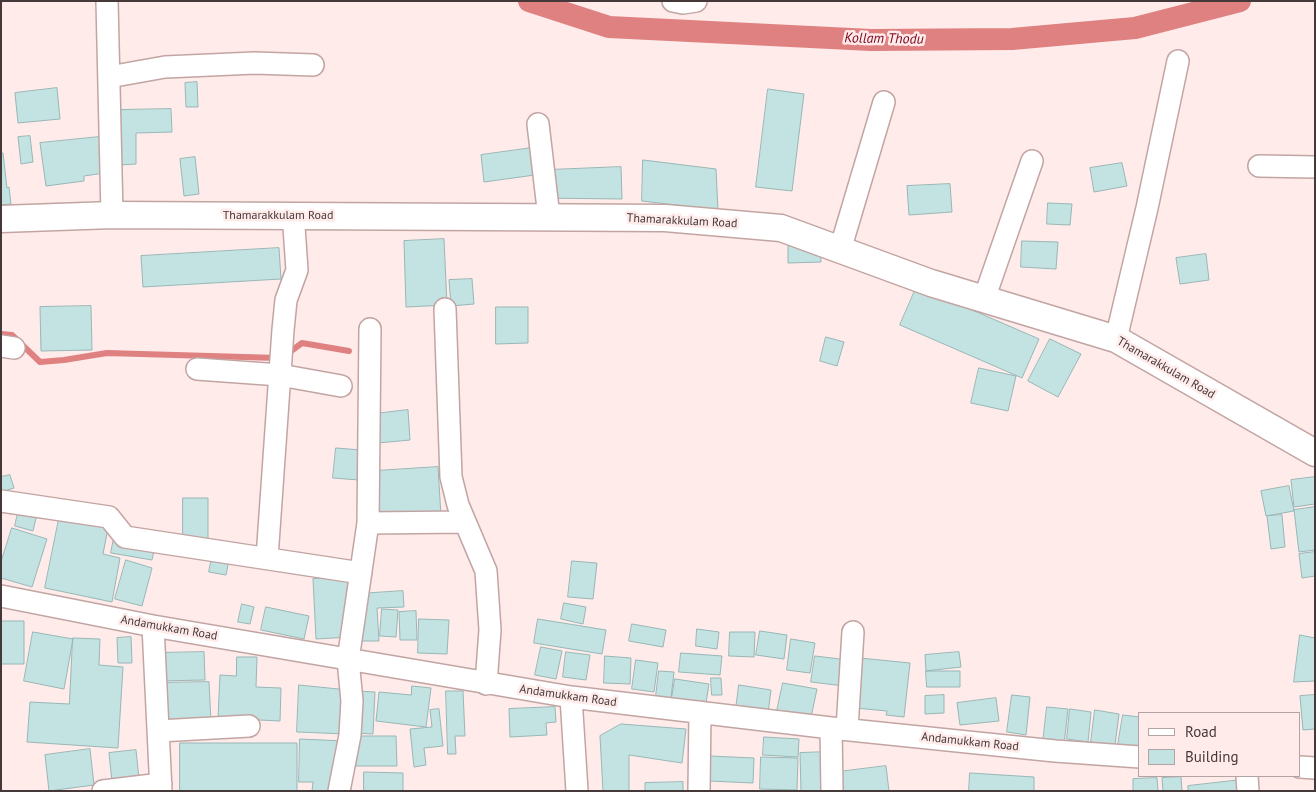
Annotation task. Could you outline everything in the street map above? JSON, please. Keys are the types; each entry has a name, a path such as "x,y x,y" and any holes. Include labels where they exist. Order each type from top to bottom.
{"main road":[{"name":"Thamarakkulam Road","path":"1,219 112,215 665,218 781,228 931,284 1116,339 1315,454"}],"street":[{"path":"107,1 112,215"},
{"path":"1116,339 1147,208 1178,61"},
{"path":"109,77 166,67 255,63 313,65"},
{"path":"840,250 884,102"},
{"path":"538,124 549,217"},
{"path":"984,299 1032,162"},
{"path":"1259,166 1315,167"},
{"path":"267,558 286,300 297,270 294,227"},
{"path":"445,309 451,477 464,522 486,570 490,630 486,684"},
{"path":"339,791 350,726 352,701 348,660 368,523 370,329"},
{"path":"197,369 280,375 342,386"},
{"path":"1,500 109,518 125,537 361,572"},
{"path":"368,523 464,522"},
{"name":"Andamukkam Road","path":"1,596 153,626 571,697 1055,751 1138,757"},
{"path":"103,791 161,787 153,626"},
{"path":"832,791 839,728 854,632"},
{"path":"571,697 577,791"},
{"path":"699,791 700,712"},
{"path":"158,731 249,726"},
{"path":"1301,767 1315,768"},
{"path":"1247,777 1248,791"}],"building":[{"path":"197,82 198,107 186,107 185,83"},
{"path":"57,88 60,119 18,123 15,93"},
{"path":"768,89 804,94 792,191 756,187"},
{"path":"171,109 172,132 136,133 136,164 119,165 119,110"},
{"path":"30,136 33,162 21,164 18,137"},
{"path":"99,137 104,173 84,176 84,181 46,186 40,143"},
{"path":"539,147 542,174 484,182 481,155"},
{"path":"1,153 3,153 11,204 1,205"},
{"path":"195,157 199,194 184,196 180,159"},
{"path":"643,160 716,169 718,210 642,201"},
{"path":"1122,163 1127,186 1094,192 1090,168"},
{"path":"621,167 622,199 540,198 548,170"},
{"path":"950,184 952,212 909,215 907,186"},
{"path":"1048,203 1072,204 1070,225 1047,224"},
{"path":"444,239 447,305 406,307 404,241"},
{"path":"820,241 821,262 788,263 788,243"},
{"path":"1022,241 1058,242 1056,269 1021,267"},
{"path":"279,248 281,279 143,287 141,256"},
{"path":"1206,254 1209,280 1180,284 1176,258"},
{"path":"472,279 474,304 451,306 449,280"},
{"path":"917,286 1039,339 1022,378 900,325"},
{"path":"91,306 92,350 41,351 40,307"},
{"path":"496,307 528,307 528,343 496,344"},
{"path":"826,337 844,342 837,366 820,361"},
{"path":"1050,339 1081,354 1058,397 1028,381"},
{"path":"979,368 1016,376 1008,411 971,403"},
{"path":"408,410 410,440 378,443 374,414"},
{"path":"336,448 361,450 359,480 333,478"},
{"path":"438,467 441,516 379,520 375,471"},
{"path":"10,475 14,488 1,492 1,477"},
{"path":"1315,477 1315,504 1294,507 1291,480"},
{"path":"1289,486 1294,511 1266,516 1261,491"},
{"path":"183,498 208,498 208,543 183,543"},
{"path":"1315,507 1315,550 1299,552 1294,510"},
{"path":"18,513 36,518 33,531 15,526"},
{"path":"60,514 109,523 103,554 120,558 112,602 45,588"},
{"path":"1282,515 1285,547 1271,549 1267,516"},
{"path":"12,528 47,539 32,587 1,578 1,562"},
{"path":"114,538 155,546 152,560 111,553"},
{"path":"1315,552 1315,576 1302,578 1299,554"},
{"path":"212,557 229,560 226,575 209,572"},
{"path":"126,560 152,568 142,606 115,599"},
{"path":"572,561 597,563 593,599 568,597"},
{"path":"353,577 351,637 316,639 313,579"},
{"path":"403,591 404,607 377,608 379,641 361,641 358,594"},
{"path":"564,603 586,607 583,624 561,619"},
{"path":"242,604 254,607 250,624 238,622"},
{"path":"266,607 309,616 304,639 261,630"},
{"path":"382,609 398,610 396,637 380,636"},
{"path":"416,611 417,640 400,640 399,612"},
{"path":"419,619 449,620 447,654 418,653"},
{"path":"538,619 606,630 602,654 534,643"},
{"path":"1,621 24,621 24,664 1,664"},
{"path":"632,624 666,630 663,647 629,641"},
{"path":"697,629 719,632 717,649 696,646"},
{"path":"760,631 787,635 784,659 756,655"},
{"path":"33,632 73,639 64,689 24,681"},
{"path":"730,632 755,632 754,657 729,656"},
{"path":"1300,635 1315,638 1315,681 1294,682"},
{"path":"131,637 132,663 118,663 117,638"},
{"path":"73,638 100,639 99,665 123,667 118,748 27,742 30,702 69,704"},
{"path":"791,639 815,643 810,673 787,670"},
{"path":"541,647 562,651 556,679 535,675"},
{"path":"204,652 205,680 158,681 158,653"},
{"path":"566,652 590,655 586,680 563,677"},
{"path":"959,652 961,667 926,671 925,655"},
{"path":"681,653 722,656 720,675 679,672"},
{"path":"605,656 631,658 630,684 604,683"},
{"path":"815,656 848,660 844,686 811,682"},
{"path":"237,657 257,657 256,687 281,688 280,721 218,718 220,675 236,676"},
{"path":"860,658 910,663 904,717 886,715 887,711 855,708"},
{"path":"636,660 658,663 654,692 632,689"},
{"path":"659,671 674,672 671,698 656,696"},
{"path":"926,671 960,671 960,687 927,687"},
{"path":"711,678 721,678 722,695 712,695"},
{"path":"675,679 709,684 706,703 672,698"},
{"path":"209,682 211,721 158,723 157,683"},
{"path":"783,683 817,689 811,717 777,711"},
{"path":"299,685 348,690 346,734 297,732"},
{"path":"739,685 771,690 768,713 736,709"},
{"path":"412,686 431,688 426,727 376,721 379,692 411,695"},
{"path":"356,691 375,692 373,734 354,733"},
{"path":"446,691 463,691 465,736 455,736 456,754 448,754"},
{"path":"944,695 944,713 925,714 925,696"},
{"path":"1012,695 1030,697 1026,735 1007,732"},
{"path":"1315,695 1315,729 1303,730 1300,696"},
{"path":"996,698 999,721 960,725 957,703"},
{"path":"555,707 556,722 546,723 547,735 510,737 509,709"},
{"path":"1047,707 1068,709 1064,745 1043,742"},
{"path":"439,709 443,746 424,748 426,765 414,767 410,729 432,727 430,710"},
{"path":"1070,709 1091,712 1088,742 1067,739"},
{"path":"1095,710 1119,714 1115,745 1091,742"},
{"path":"1123,715 1138,717 1138,748 1118,745"},
{"path":"621,724 686,729 682,763 629,755 629,791 603,791 600,736"},
{"path":"356,736 396,736 397,766 356,766"},
{"path":"764,737 799,739 798,757 763,755"},
{"path":"300,739 344,741 333,791 312,791 313,782 299,782"},
{"path":"180,743 297,743 297,791 180,791"},
{"path":"90,749 94,785 49,791 45,755"},
{"path":"136,750 139,779 112,782 109,753"},
{"path":"827,752 828,791 801,791 800,753"},
{"path":"710,756 754,758 753,783 709,781"},
{"path":"761,757 798,758 797,790 760,789"},
{"path":"886,766 889,791 840,791 838,772"},
{"path":"364,772 403,773 403,791 364,791"},
{"path":"970,773 1034,777 1034,791 969,791"},
{"path":"1181,777 1182,791 1163,791 1162,778"},
{"path":"1157,778 1158,791 1133,791 1133,779"},
{"path":"1241,780 1242,791 1188,791 1188,786"},
{"path":"683,782 683,791 645,791 645,783"}],"waterway":[{"name":"Kollam Thodu","path":"529,1 609,27 871,40 1012,39 1135,28 1240,1"},
{"path":"1,334 12,335 40,362 107,353 278,358"},
{"path":"287,354 302,343 349,351"}]}
